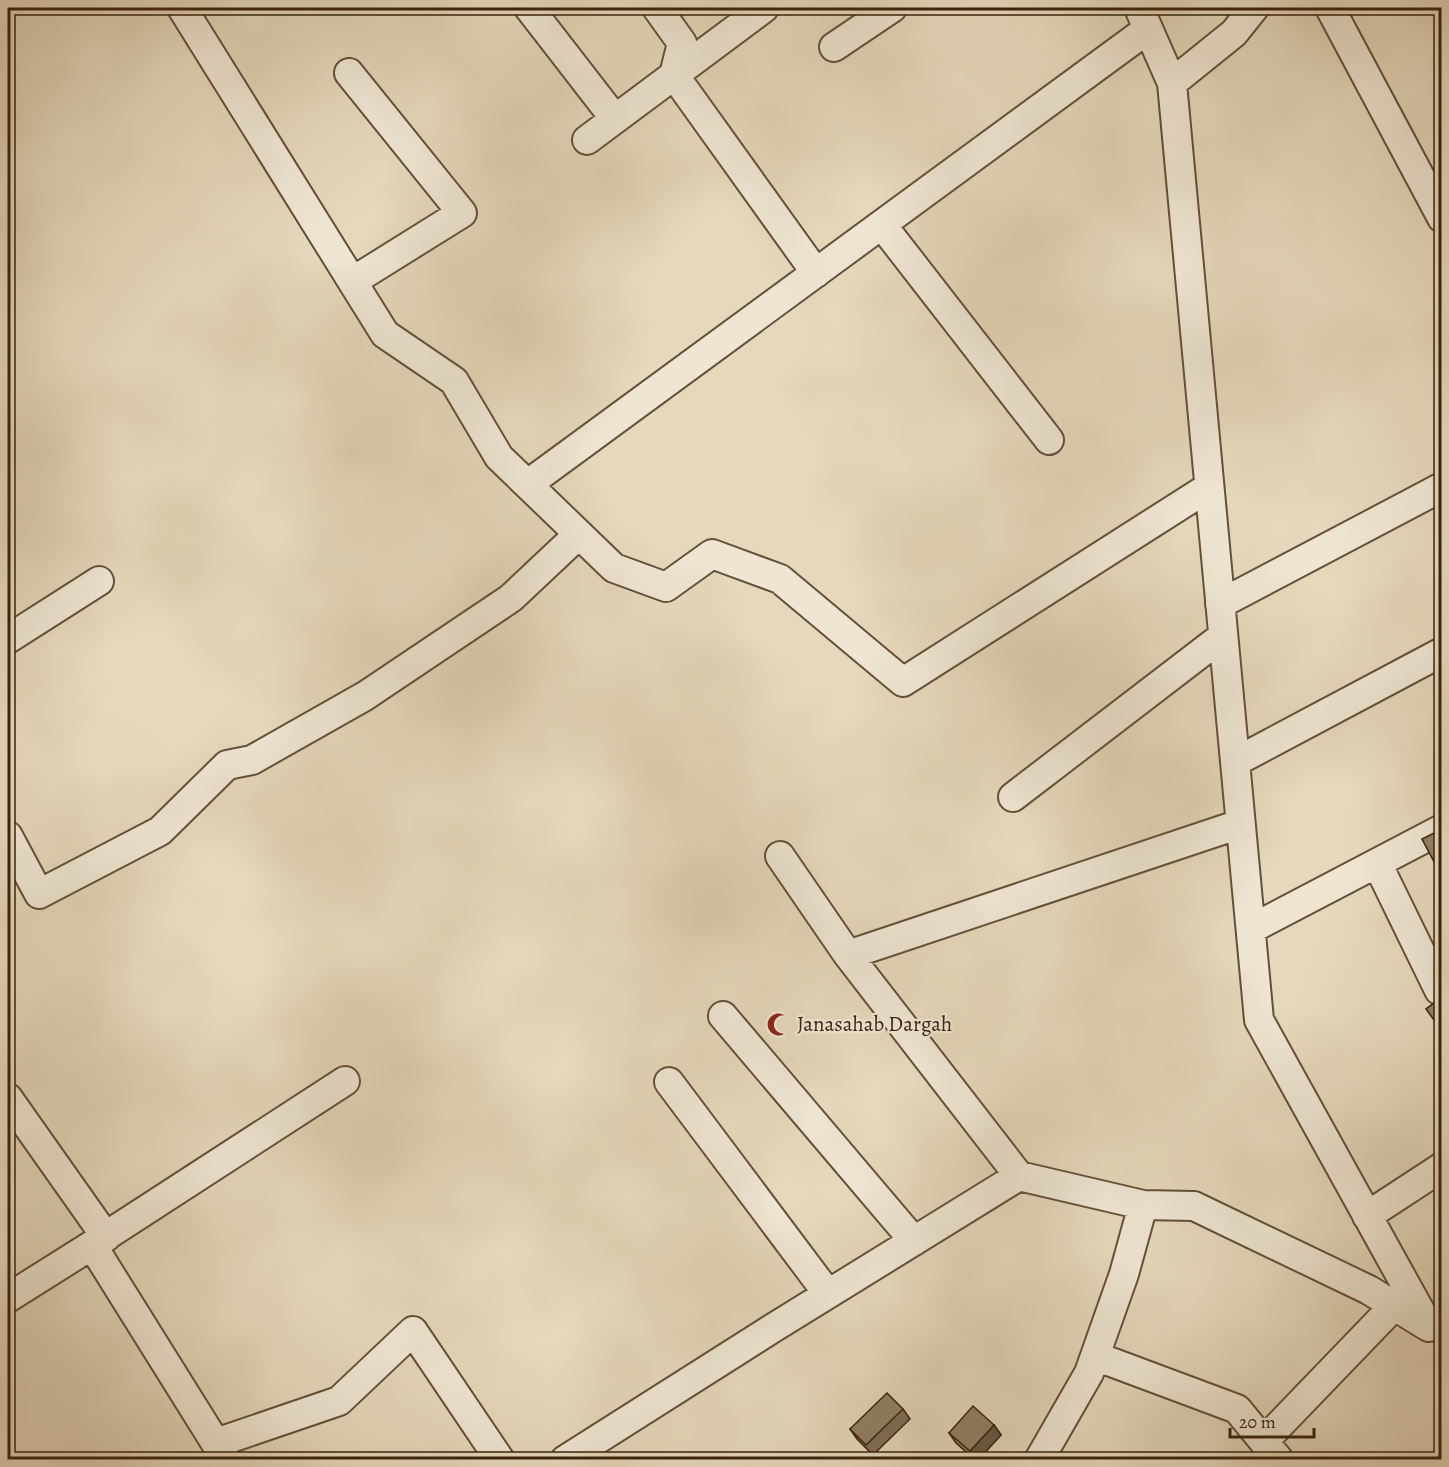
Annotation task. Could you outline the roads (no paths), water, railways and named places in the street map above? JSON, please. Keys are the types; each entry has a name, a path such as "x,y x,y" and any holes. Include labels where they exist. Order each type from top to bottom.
{"street":[{"path":"182,8 385,334 454,381 499,457 614,568 666,587 712,554 780,579 903,682 1209,487"},
{"path":"529,8 615,119"},
{"path":"657,8 682,43 674,75 816,273"},
{"path":"834,47 892,8"},
{"path":"1172,84 1234,33 1254,8"},
{"path":"1330,8 1442,218"},
{"path":"587,140 674,75 750,12"},
{"path":"528,484 882,225 1144,18 1172,84 1259,1020 1367,1216 1435,1331"},
{"path":"349,73 462,213 353,281"},
{"path":"882,225 1049,440"},
{"path":"1220,604 1442,487"},
{"path":"8,836 39,894 160,831 227,765 252,760 365,696 511,598 579,534"},
{"path":"8,639 99,580"},
{"path":"1013,797 1223,636"},
{"path":"1235,762 1442,652"},
{"path":"848,956 1240,824"},
{"path":"1251,929 1442,829"},
{"path":"780,856 848,956 1019,1176 1143,1205 1194,1206 1369,1290 1435,1331"},
{"path":"1377,863 1439,990 1442,988"},
{"path":"723,1016 914,1240"},
{"path":"8,1298 345,1081"},
{"path":"669,1082 828,1294"},
{"path":"8,1098 99,1241 221,1451 339,1401 413,1331 500,1460"},
{"path":"1367,1216 1442,1167"},
{"path":"565,1460 1019,1176"},
{"path":"1039,1460 1089,1373 1124,1274 1143,1205"},
{"path":"1095,1356 1238,1409 1271,1450 1394,1305"}],"place":[{"name":"Janasahab Dargah","path":"779,1024"}]}
